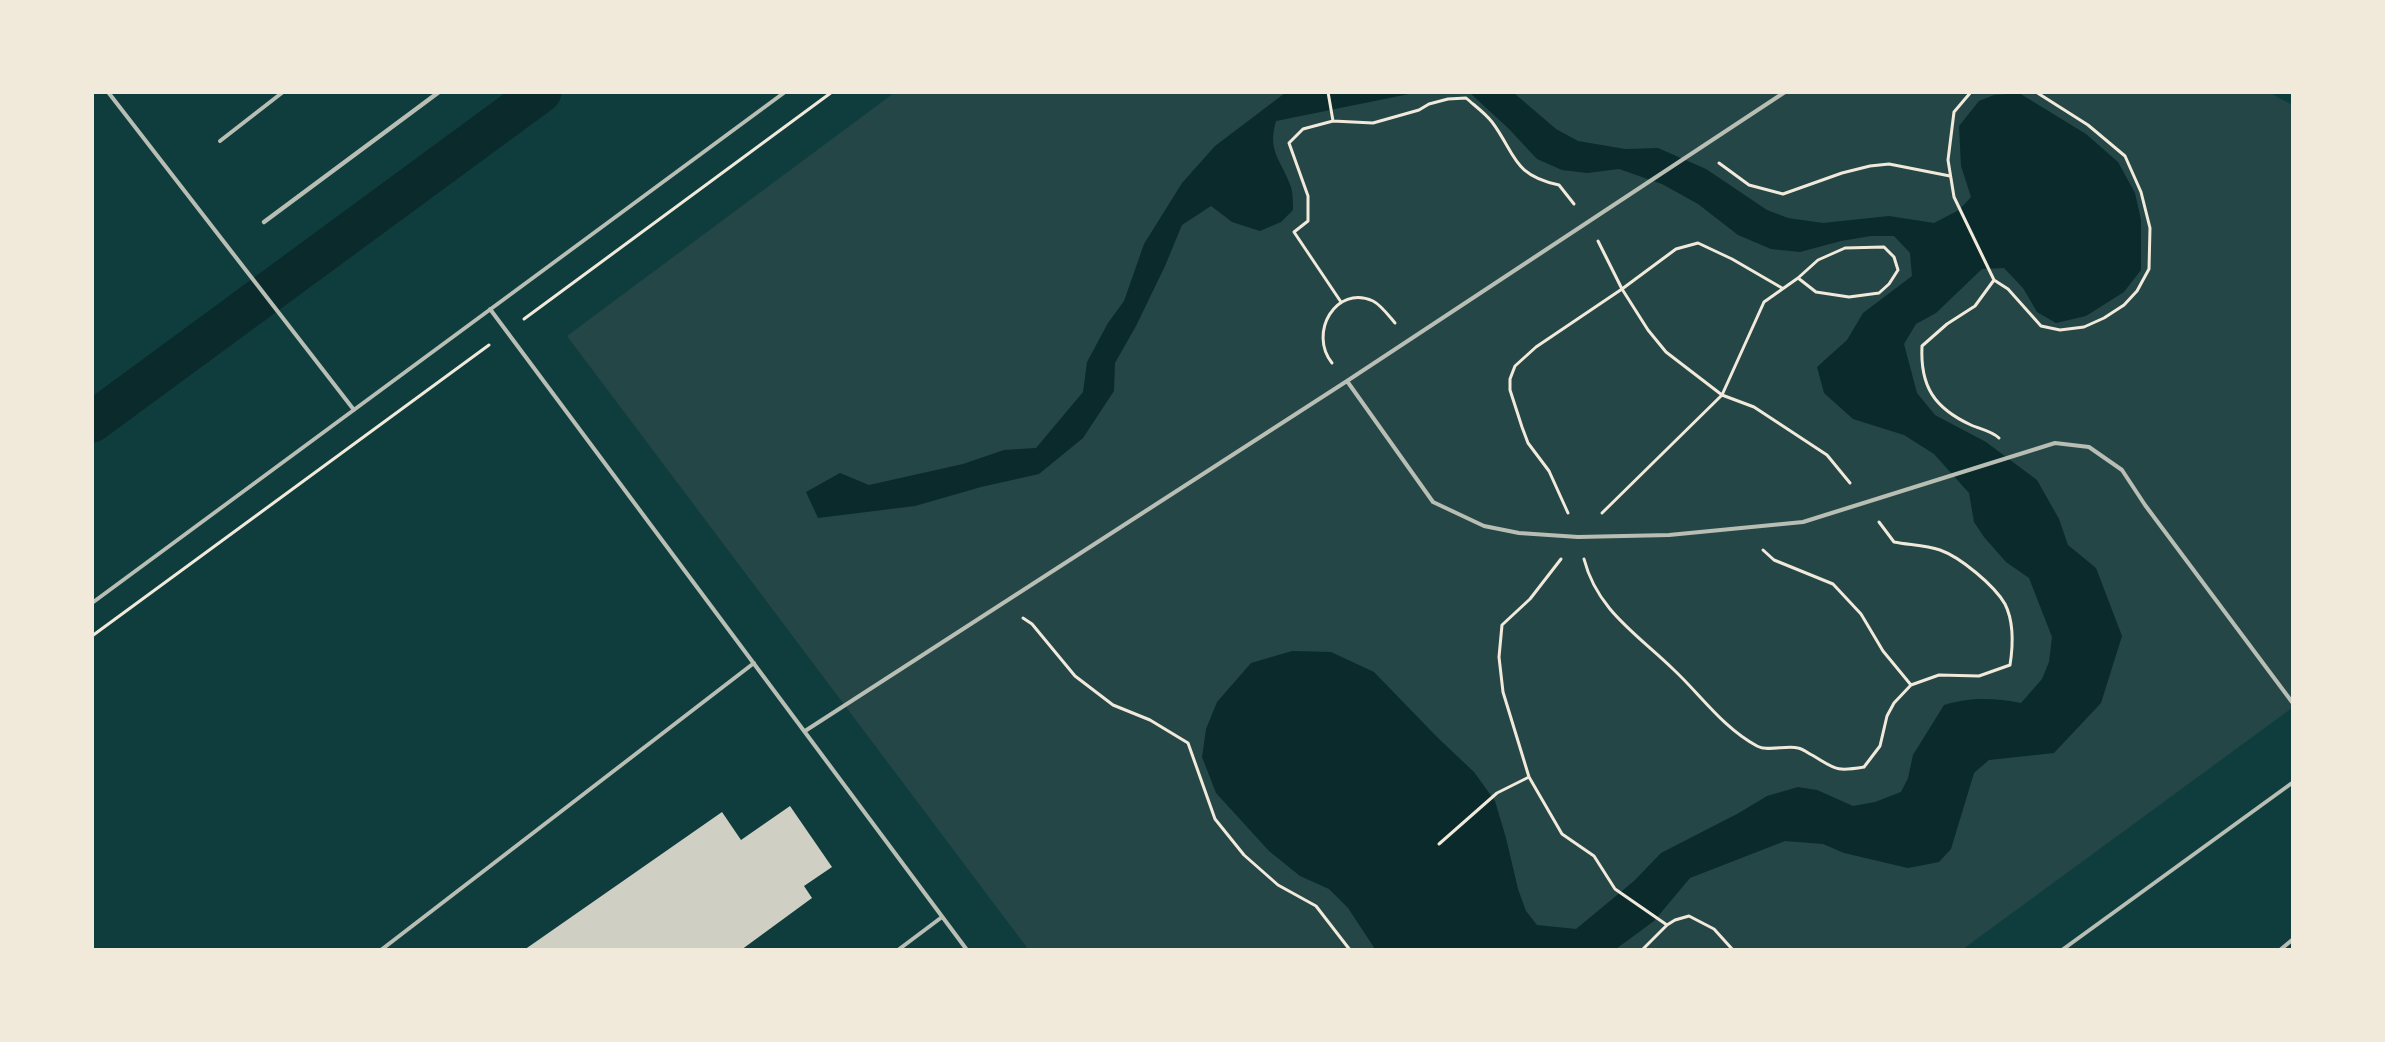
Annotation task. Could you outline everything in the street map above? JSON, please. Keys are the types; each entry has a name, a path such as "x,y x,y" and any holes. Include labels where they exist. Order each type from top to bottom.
{"street":[{"path":"264,222 439,92"}],"lane":[{"path":"108,92 211,228 354,410"},
{"path":"220,141 283,92"},
{"path":"92,603 785,92"},
{"path":"805,732 1347,381 1785,92"},
{"path":"490,309 967,950"},
{"path":"1347,381 1434,502 1484,526 1519,533 1578,536 1669,535 1804,522 2055,443 2089,447 2122,470 2145,505 2292,702"},
{"path":"381,950 754,663"},
{"path":"2062,950 2292,783"},
{"path":"898,950 942,917"},
{"path":"2280,950 2292,940"}],"path":[{"path":"92,636 832,92"},
{"path":"1328,92 1333,121"},
{"path":"1971,92 1954,112 1948,160 1954,197 1994,280 2008,288 2041,326 2060,330 2084,327 2104,318 2124,305 2137,290 2149,269 2150,228 2141,192 2126,156 2088,125 2036,92"},
{"path":"1342,302 1294,232 1308,221 1308,196 1289,143 1302,130 1333,121 1373,123 1419,110 1429,104 1448,99 1466,98 1491,120 1519,167 1543,182 1559,185 1588,221 1622,289 1648,330 1666,352 1722,394 1754,407 1827,455 1866,503 1894,542 1941,550 1975,572 2005,604 2013,644 2010,665 1979,676 1939,675 1911,685 1894,703 1888,716 1880,746 1864,767 1843,771 1828,767 1799,748 1758,747 1706,704 1673,669 1618,620 1589,579 1578,536 1549,471 1528,443 1510,390 1510,379 1515,366 1536,347 1622,289 1676,249 1698,243 1732,259 1782,288"},
{"path":"1702,147 1723,166 1749,185 1783,194 1842,173 1890,164 1950,176"},
{"path":"1667,924 1617,891 1594,856 1562,834 1529,776 1503,692 1499,657 1502,625 1530,599 1578,536 1722,394 1764,302 1798,278 1818,260 1845,248 1863,246 1884,247 1894,257 1898,270 1889,284 1879,293 1848,297 1816,292 1798,278"},
{"path":"1994,280 1975,306 1947,324 1922,346 1922,368 1924,378 1934,399 1944,409 1958,419 1996,434 2018,455"},
{"path":"1347,381 1328,357 1322,332 1330,313 1342,302 1357,298 1374,301 1396,326 1406,342"},
{"path":"1753,527 1760,547 1774,560 1833,584 1844,594 1861,614 1884,651 1911,685"},
{"path":"1002,603 1032,624 1075,676 1113,705 1150,720 1188,743 1215,819 1244,855 1278,885 1316,906 1350,950"},
{"path":"1439,844 1498,793 1529,776"},
{"path":"1642,950 1667,924 1689,916 1714,929 1733,950"}],"shaded area":[{"path":"894,93 2270,93 2292,105 2292,708 1963,949 1028,949 567,336"},
{"path":"1285,93 1414,93 1276,121 1273,140 1274,148 1291,187 1293,210 1281,222 1260,231 1232,222 1211,206 1182,225 1165,266 1136,326 1115,363 1114,391 1083,438 1039,474 981,487 915,506 818,518 806,492 840,473 869,485 963,464 1004,450 1036,448 1083,392 1087,362 1108,323 1124,301 1144,244 1182,183 1215,146"},
{"path":"1470,93 1514,93 1556,129 1578,141 1625,149 1658,148 1706,169 1767,210 1788,218 1823,223 1889,216 1934,223 1959,210 1971,197 1961,166 1959,126 1979,101 1994,95 2019,93 2086,134 2118,162 2135,193 2141,220 2141,270 2124,292 2086,316 2056,323 2037,312 2023,288 2004,268 1982,269 1936,313 1916,324 1904,344 1917,393 1935,415 1986,442 2037,480 2059,519 2068,545 2096,568 2122,636 2101,703 2054,753 1989,760 1974,773 1951,849 1939,862 1908,868 1844,853 1823,844 1785,841 1690,878 1654,921 1616,949 1375,949 1348,908 1329,889 1300,876 1269,851 1216,793 1202,757 1206,729 1217,702 1251,663 1292,651 1331,652 1374,672 1474,772 1495,801 1518,889 1526,911 1537,925 1576,929 1634,881 1661,853 1737,814 1767,796 1798,787 1817,790 1853,806 1875,802 1901,792 1908,778 1913,755 1944,705 1982,699 2021,703 2042,679 2049,662 2052,637 2029,578 2006,562 1984,537 1974,522 1969,493 1934,454 1904,435 1853,419 1824,393 1817,367 1847,340 1863,313 1912,276 1910,253 1894,236 1871,236 1841,241 1800,252 1771,249 1738,235 1698,204 1662,184 1619,169 1587,173 1562,170 1537,159 1509,129"}],"building":[{"path":"790,806 832,867 804,886 812,898 741,950 524,950 722,812 741,840"}],"waterway":[{"path":"92,422 541,92"}]}
